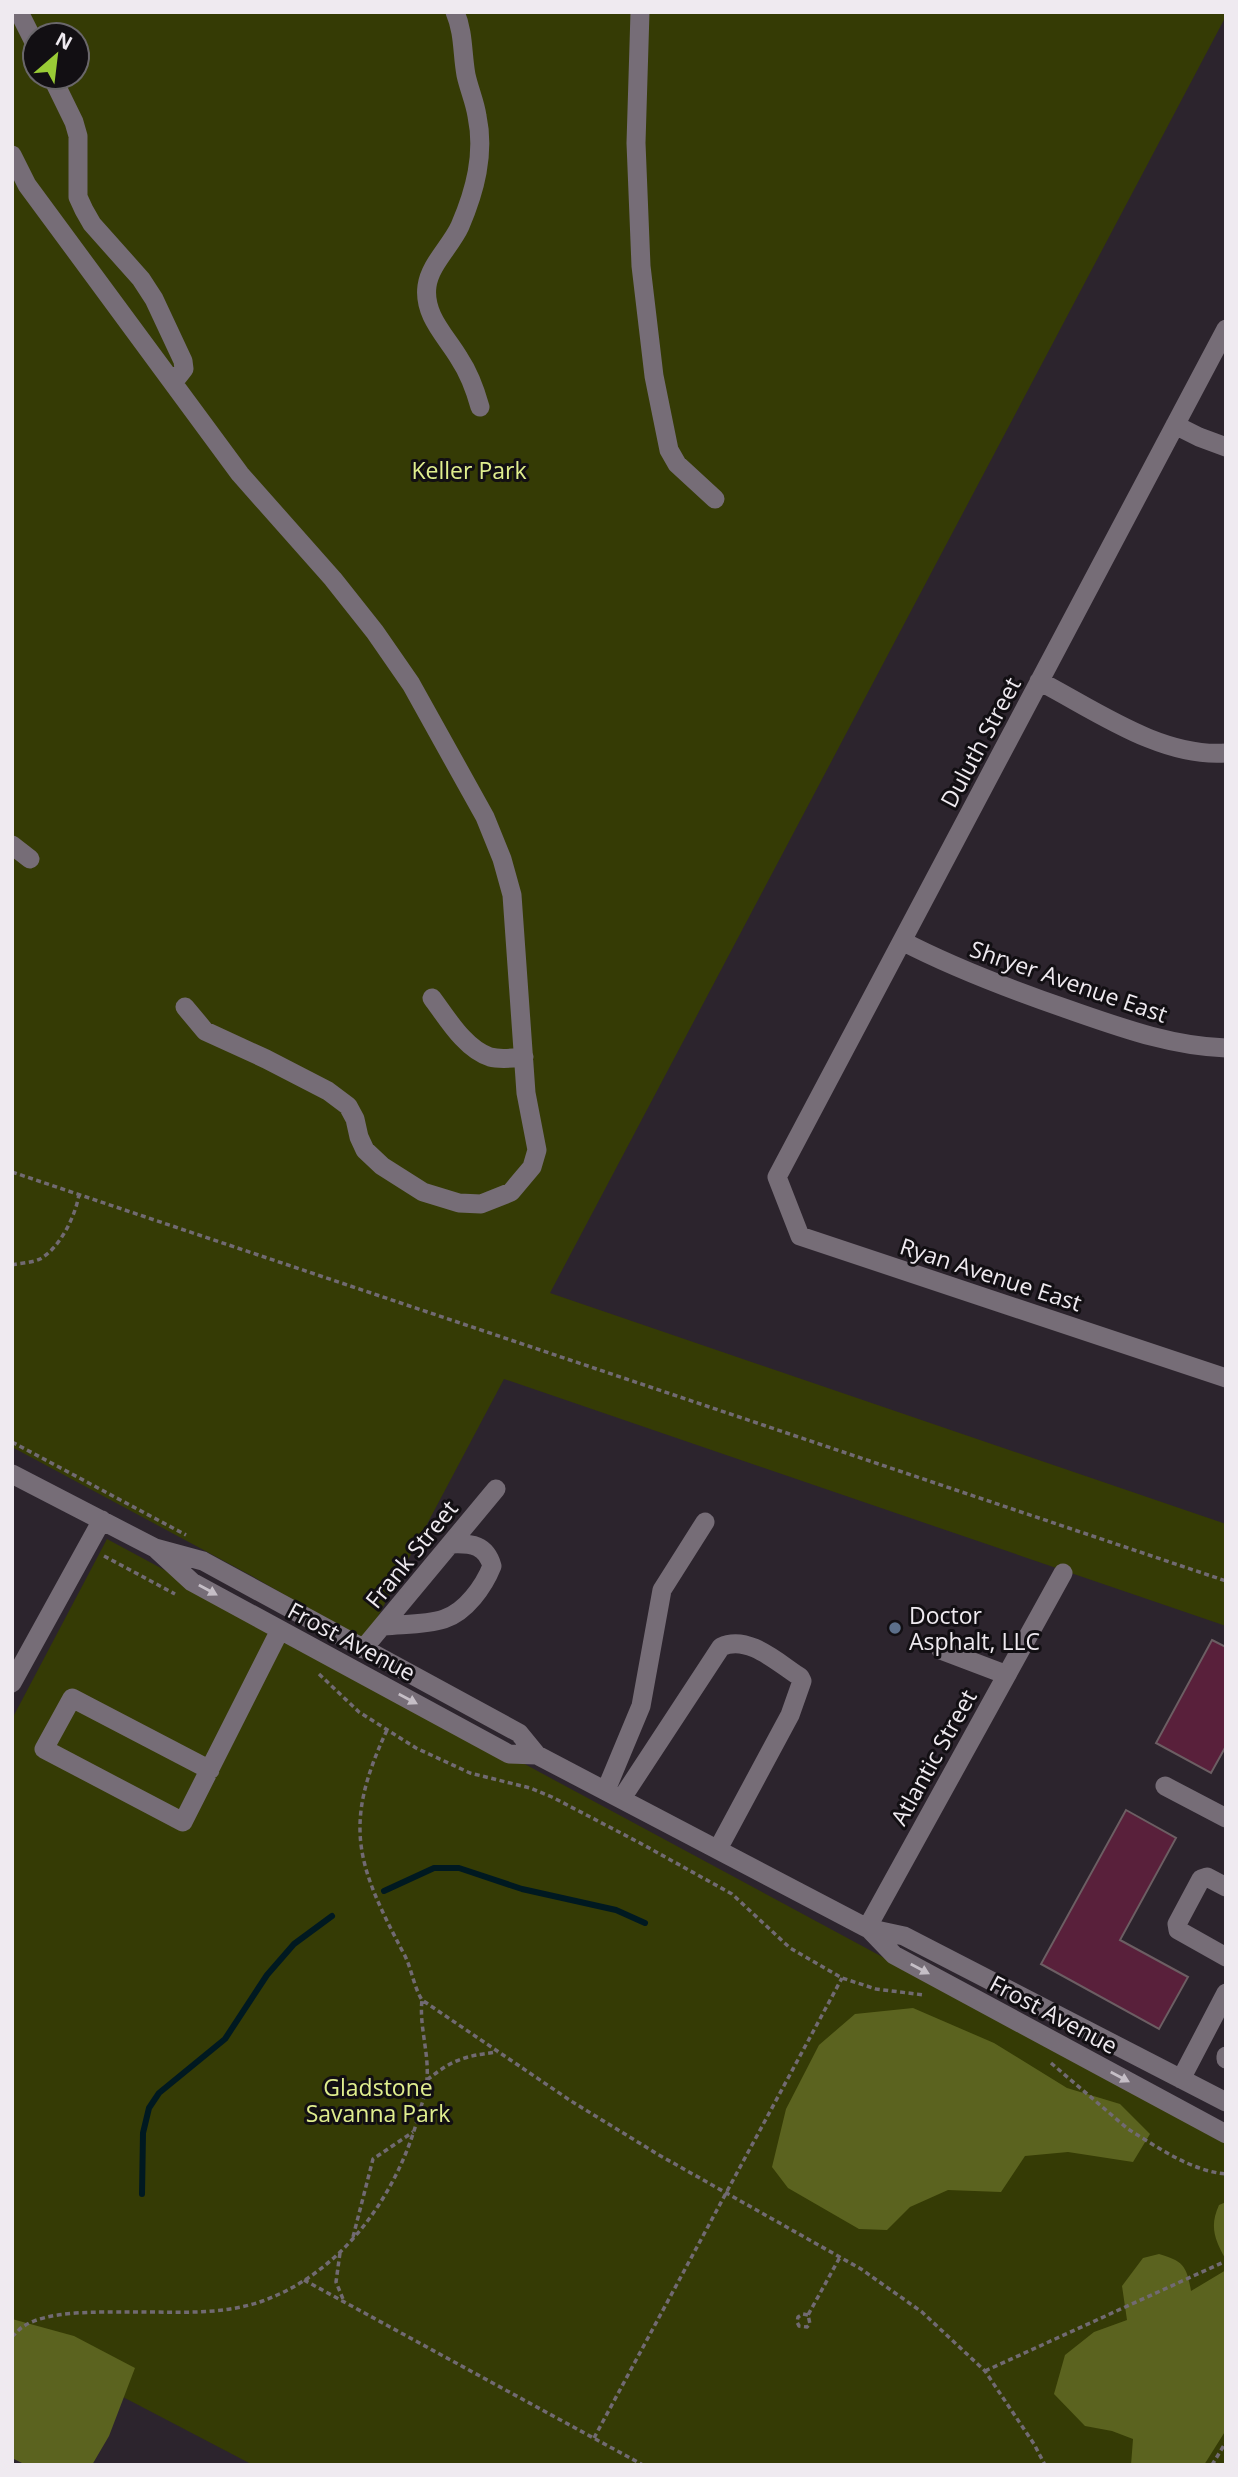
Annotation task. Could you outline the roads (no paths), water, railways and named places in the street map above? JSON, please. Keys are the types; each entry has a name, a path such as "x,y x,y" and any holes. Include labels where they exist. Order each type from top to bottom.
{"street":[{"path":"455,12 461,25 466,74 481,142 477,174 468,206 457,232 430,274 426,288 428,306 437,327 472,380 480,407"},
{"path":"640,12 636,142 642,266 654,376 669,450 677,464 715,499"},
{"path":"59,91 78,136 77,181 81,203 92,225 141,279 154,299 183,360 184,369 173,383"},
{"path":"12,155 27,185 240,474 375,632 411,684 485,817 502,859 512,895 529,1115 537,1150 532,1167 511,1192 481,1204 459,1203 423,1192 382,1166 365,1150 348,1107 328,1091 205,1031 185,1007"},
{"name":"Duluth Street","path":"777,1177 1226,329"},
{"path":"1175,425 1226,447"},
{"path":"1040,681 1161,744 1187,751 1226,753"},
{"path":"12,845 30,859"},
{"name":"Shryer Avenue East","path":"902,941 969,974 1137,1033 1168,1042 1226,1048"},
{"path":"432,998 476,1049 488,1056 500,1058 524,1057"},
{"name":"Ryan Avenue East","path":"777,1177 800,1236 1226,1378"},
{"name":"Frost Avenue","path":"12,1474 155,1548 203,1561 519,1733 537,1755 867,1928 904,1936 1226,2102"},
{"name":"Frank Street","path":"363,1649 496,1489"},
{"path":"12,1683 102,1520"},
{"path":"614,1794 641,1706 662,1590 705,1522"},
{"path":"384,1626 444,1619 456,1614 479,1589 492,1566 489,1555 467,1543 451,1544"},
{"name":"Frost Avenue","path":"155,1548 192,1582 280,1630 509,1754 537,1755"},
{"name":"Atlantic Street","path":"867,1928 1063,1573"},
{"path":"210,1770 72,1698 44,1749 183,1822 210,1770 280,1630"},
{"path":"614,1794 721,1647 736,1642 750,1646 800,1677 802,1681 790,1715 718,1849"},
{"path":"941,1650 1007,1675"},
{"path":"1165,1786 1226,1818"},
{"path":"1226,1887 1207,1877 1201,1879 1177,1924 1178,1930 1226,1957"},
{"name":"Frost Avenue","path":"867,1928 894,1955 1226,2134"},
{"path":"1181,2079 1226,1993"}],"waterway":[{"path":"384,1891 434,1868 459,1868 522,1889 616,1910 645,1923"},
{"path":"142,2194 143,2133 149,2108 159,2093 225,2039 267,1975 294,1944 332,1916"}],"place":[{"name":"Doctor Asphalt, LLC","path":"895,1628"}],"park label":[{"name":"Keller Park","path":"469,470"},
{"name":"Gladstone Savanna Park","path":"378,2100"}]}
